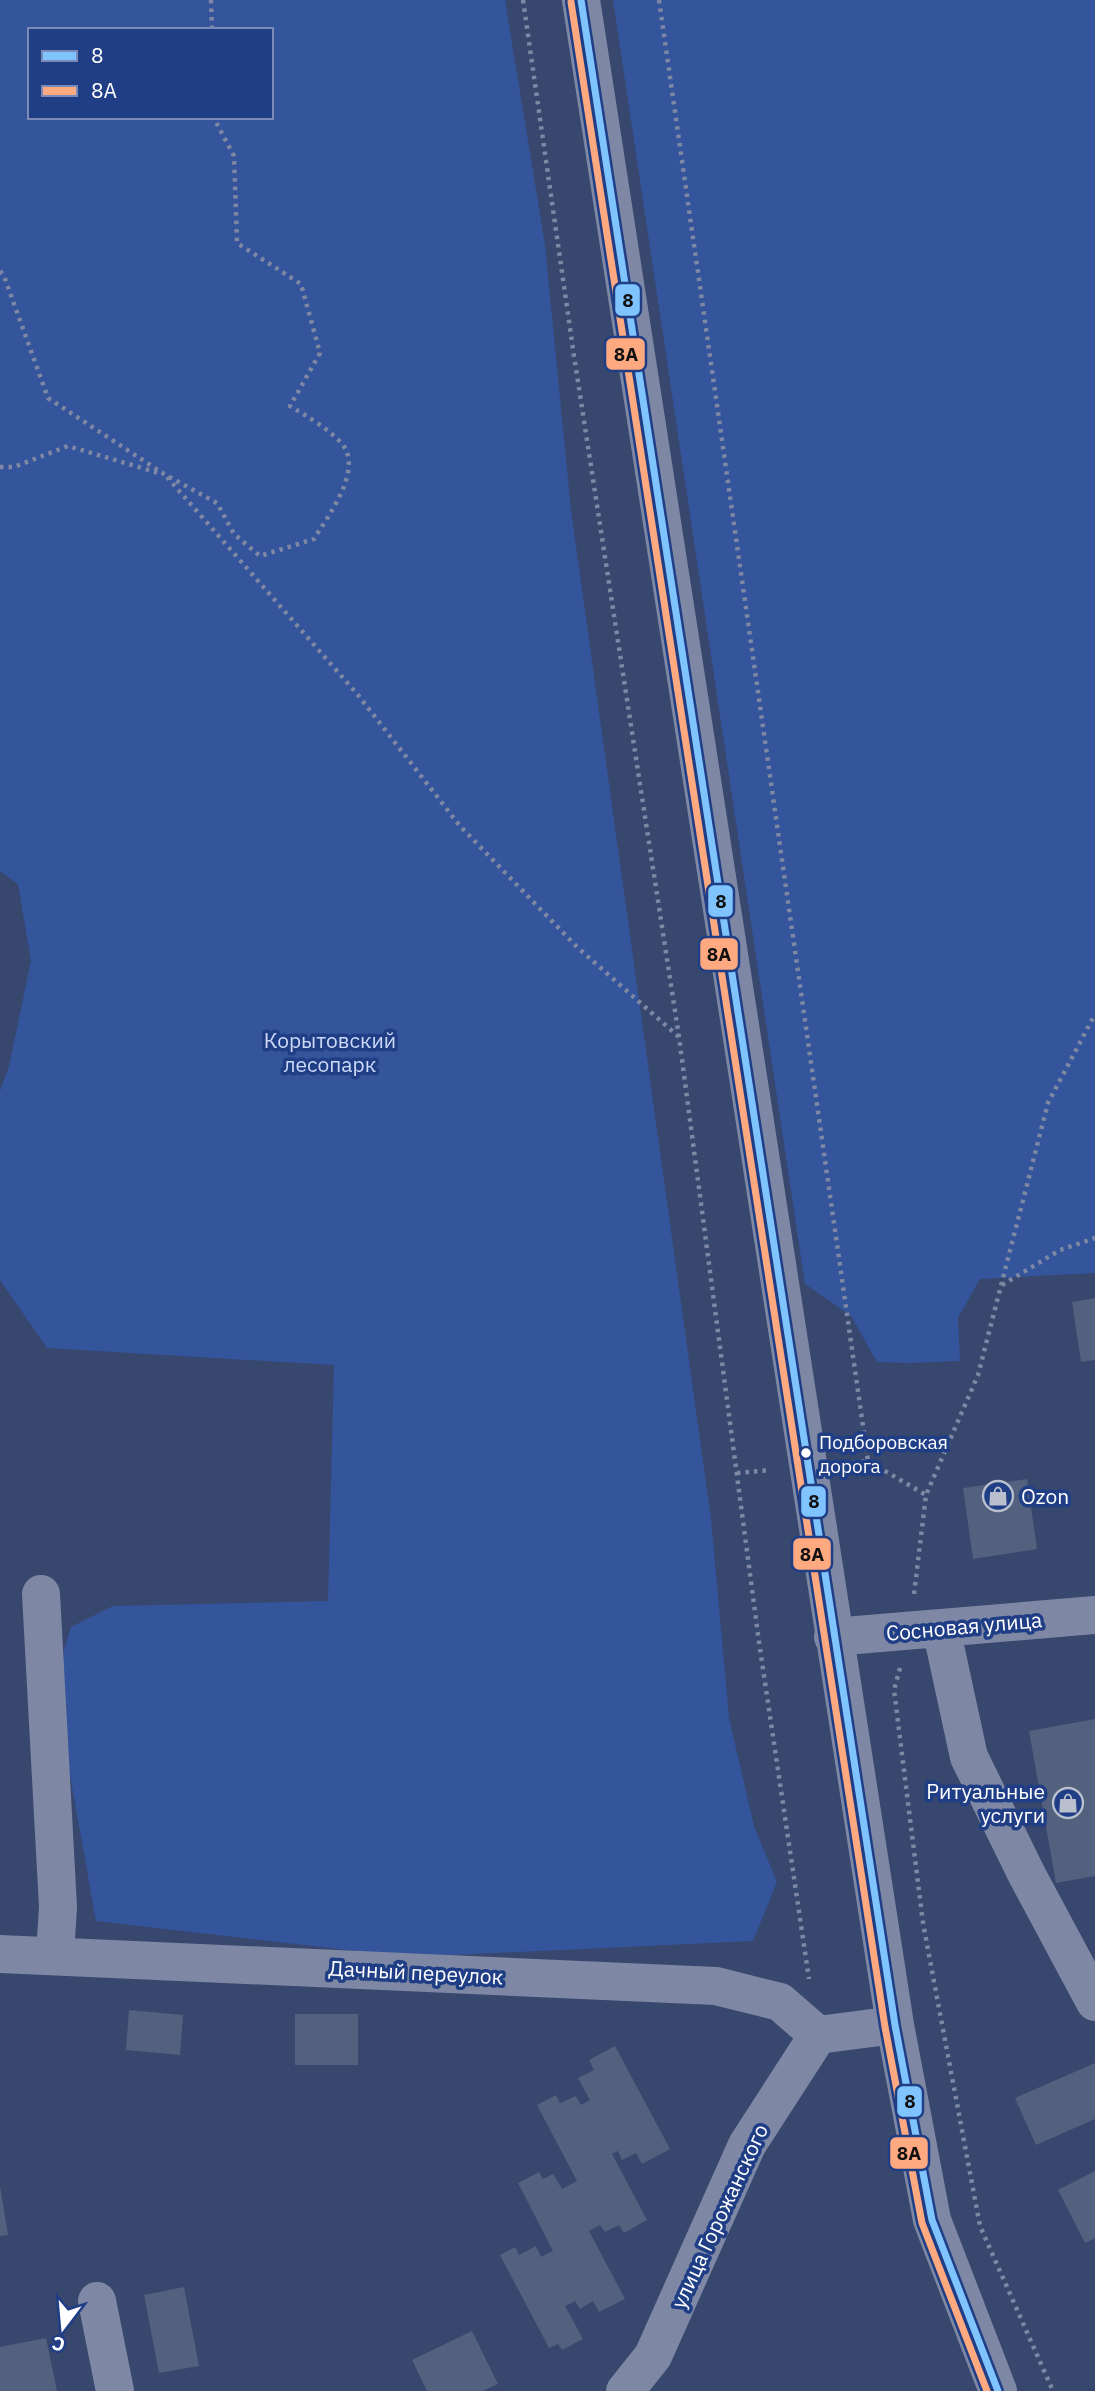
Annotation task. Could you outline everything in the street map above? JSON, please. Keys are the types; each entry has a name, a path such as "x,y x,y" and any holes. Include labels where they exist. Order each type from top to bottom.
{"street":[{"path":"580,0 895,2025 932,2220 998,2391"},
{"path":"41,1594 58,1907 55,1955"},
{"name":"Сосновая улица","path":"833,1637 1095,1615"},
{"path":"925,1629 969,1757 1027,1875 1095,2002"},
{"name":"Дачный переулок","path":"0,1954 716,1986 780,2002 818,2035"},
{"path":"818,2035 895,2025"},
{"name":"улица Горожанского","path":"625,2391 653,2356 747,2145 818,2035"},
{"path":"97,2301 115,2391"}],"path":[{"path":"211,0 212,28"},
{"path":"523,0 573,356 679,1037 759,1642 818,2035"},
{"path":"659,0 869,1461 926,1495"},
{"path":"0,271 48,398 164,474 218,503 234,534 260,555 314,539 350,474 346,449 322,425 290,406 320,353 301,284 237,243 234,156 216,119"},
{"path":"0,467 14,467 68,446 164,474 358,695 460,826 577,947 679,1037"},
{"path":"1053,2391 979,2226 923,1923 894,1690 925,1629 926,1495 978,1375 1048,1103 1095,1014"},
{"path":"1001,1286 1060,1250 1095,1238"}],"green space":[{"name":"Корытовский лесопарк","path":"0,0 505,0 545,245 571,510 711,1519 729,1718 754,1826 777,1882 753,1941 409,1957 96,1921 54,1685 71,1627 113,1606 328,1601 334,1365 47,1348 0,1280 0,1091 9,1066 31,961 18,884 0,871"},
{"path":"613,0 1095,0 1095,1273 980,1279 958,1318 960,1361 877,1362 851,1316 805,1284"}],"building":[{"path":"1095,1298 1095,1360 1081,1362 1072,1302"},
{"path":"1027,1479 1037,1549 973,1559 963,1488"},
{"name":"Ритуальные услуги","path":"1095,1719 1095,1876 1056,1883 1029,1731"},
{"path":"129,2010 183,2015 180,2055 126,2050"},
{"path":"295,2014 358,2014 358,2065 295,2065"},
{"path":"615,2046 670,2149 642,2164 636,2153 622,2160 618,2151 612,2154 647,2220 624,2233 619,2225 605,2232 600,2225 589,2231 625,2299 599,2312 593,2301 580,2309 575,2301 565,2306 583,2339 562,2350 558,2344 549,2348 500,2255 515,2247 519,2255 536,2246 541,2257 553,2251 518,2183 539,2172 543,2179 553,2174 562,2189 577,2181 537,2105 556,2095 560,2103 576,2096 581,2105 590,2100 578,2078 594,2070 589,2060"},
{"path":"1095,2063 1095,2119 1036,2145 1015,2098"},
{"path":"1095,2171 1095,2238 1085,2243 1058,2190"},
{"path":"0,2186 8,2235 0,2236"},
{"path":"184,2287 199,2366 159,2373 144,2295"},
{"path":"472,2331 498,2384 483,2391 427,2391 412,2360"},
{"path":"46,2338 57,2391 0,2391 0,2347"}],"transit line":[{"name":"8","path":"581,0 895,2025 932,2220 998,2391"},
{"name":"8А","path":"571,2 885,2027 922,2223 987,2391"}],"place":[{"name":"Подборовская дорога","path":"806,1453"},
{"name":"Ozon","path":"998,1496"},
{"name":"Ритуальные услуги","path":"1068,1803"}]}
